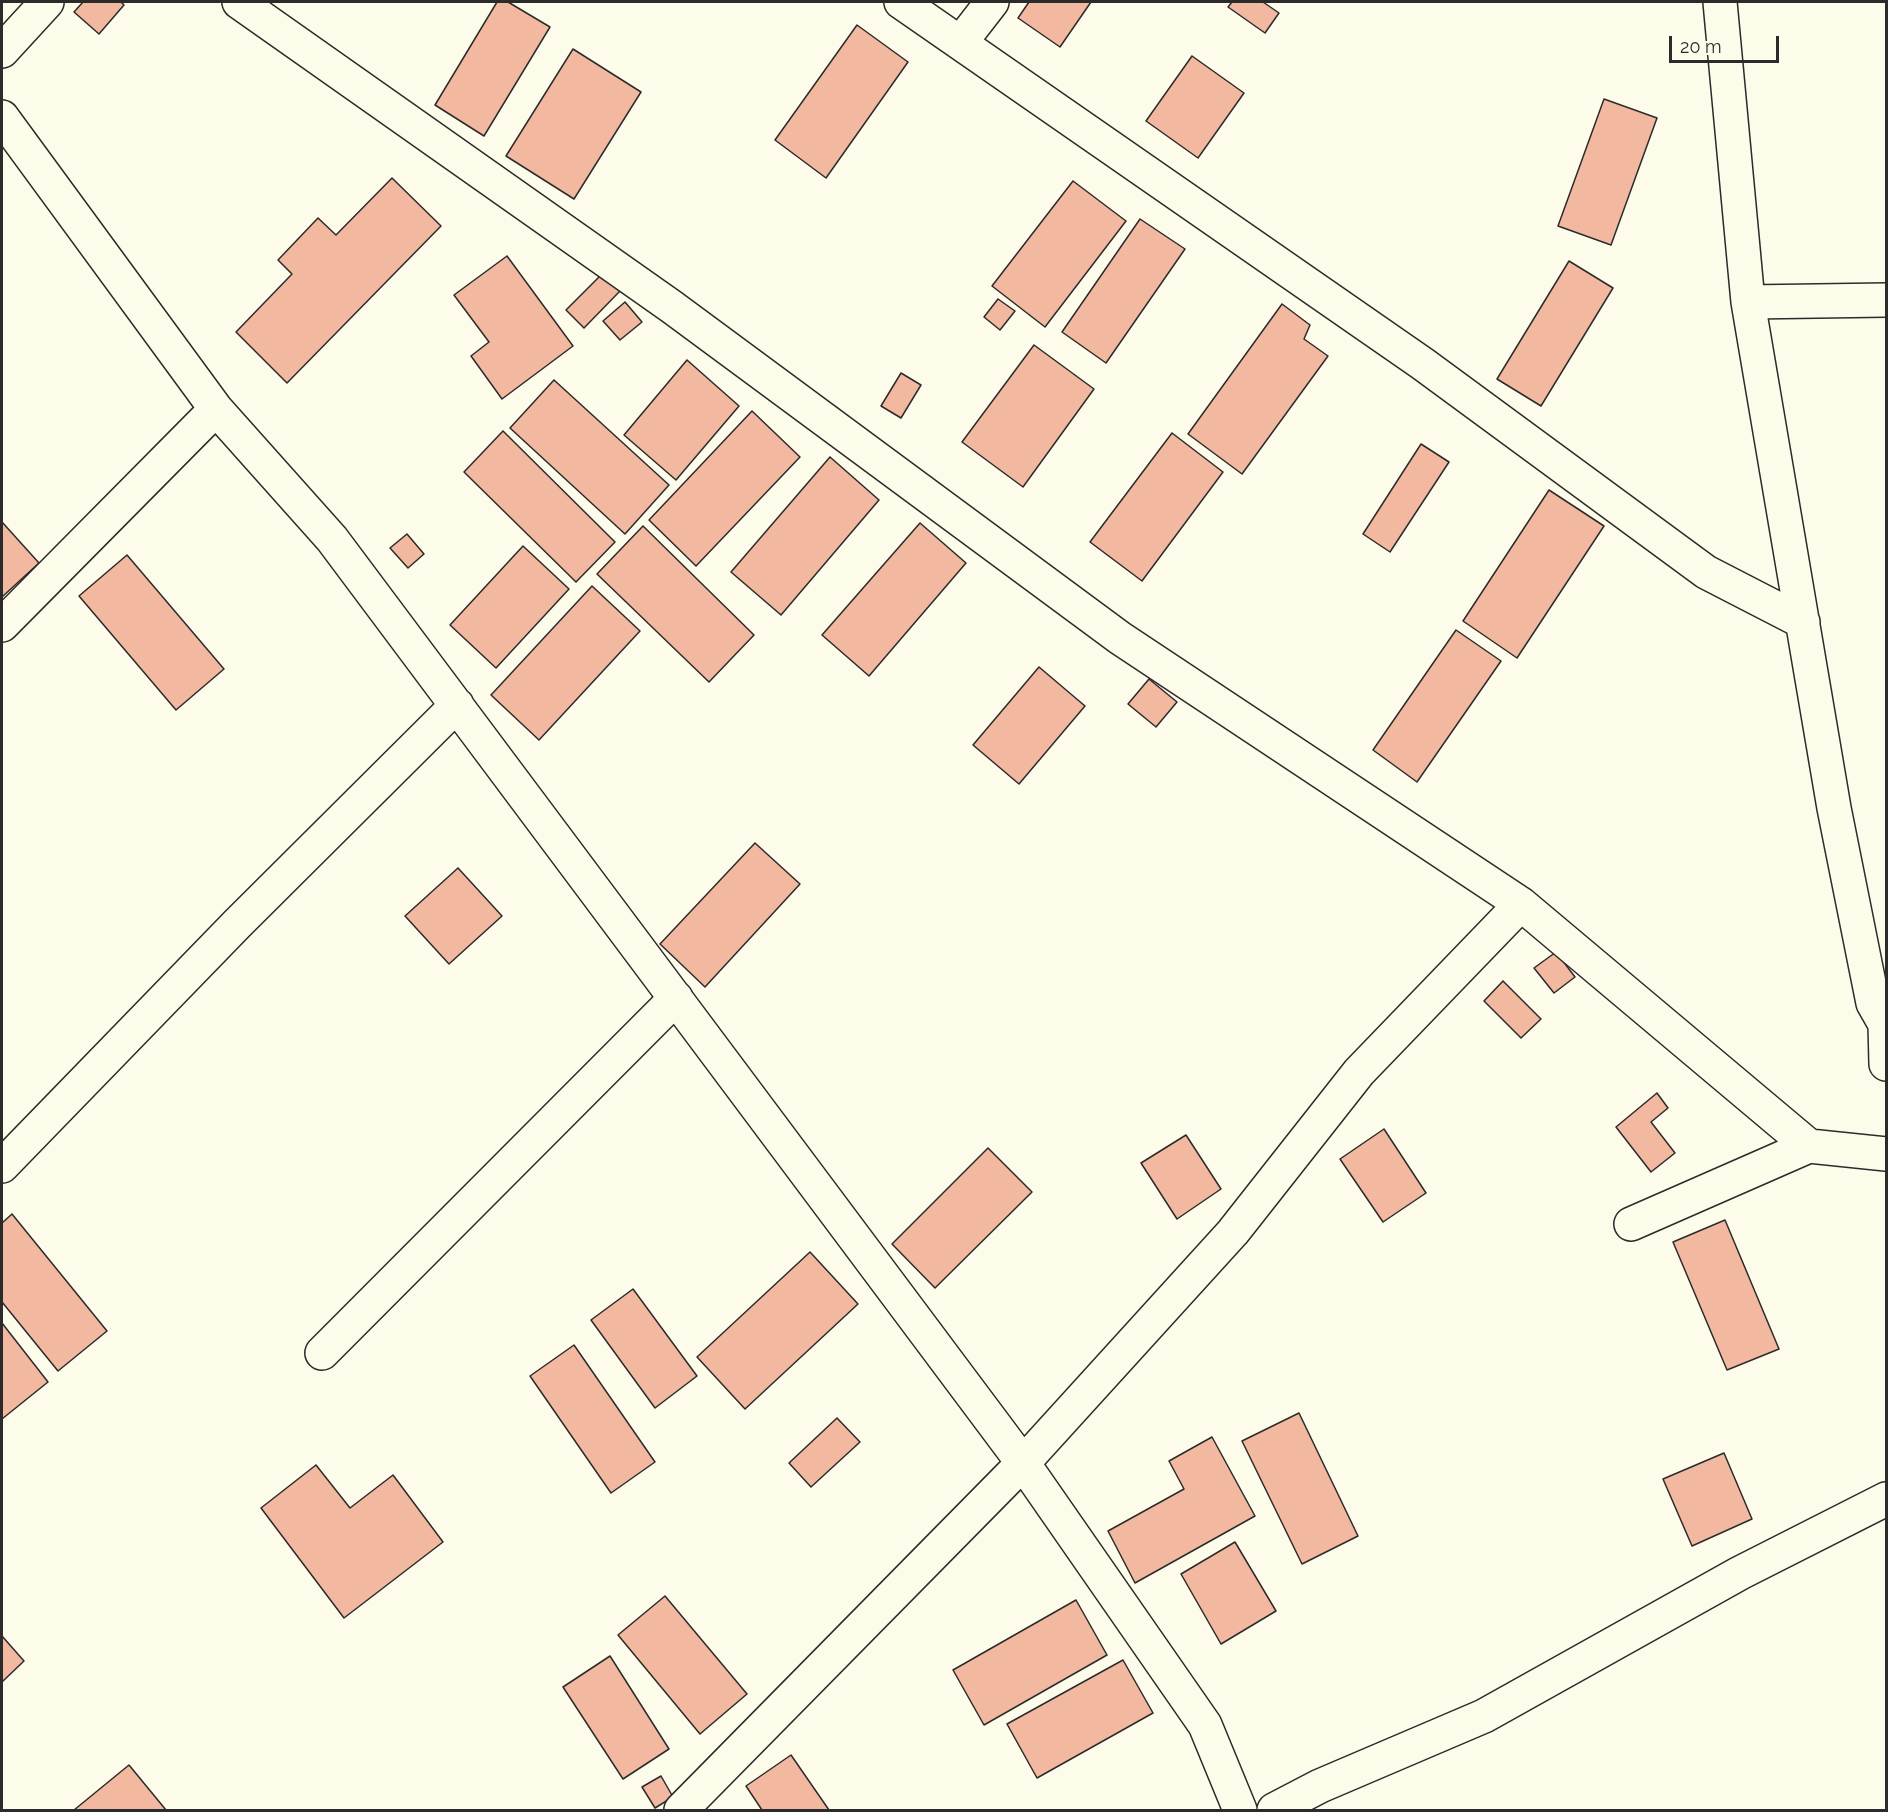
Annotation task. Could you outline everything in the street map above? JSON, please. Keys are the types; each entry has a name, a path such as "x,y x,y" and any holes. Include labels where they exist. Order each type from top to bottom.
{"street":[{"path":"2,51 47,2"},
{"path":"239,2 672,307 1120,638 1521,904 1809,1146"},
{"path":"901,2 1424,364 1706,572 1803,622"},
{"path":"961,42 992,2"},
{"path":"1720,2 1748,302 1834,808 1873,1004 1886,1024 1887,1064"},
{"path":"2,117 216,409 332,539 1023,1463 1205,1725 1240,1810"},
{"path":"1748,302 1887,300"},
{"path":"2,625 216,409"},
{"path":"2,1166 237,924 457,705"},
{"path":"681,1810 1023,1463 1233,1232 1359,1072 1521,904"},
{"path":"322,1353 676,998"},
{"path":"1631,1224 1809,1146 1887,1154"},
{"path":"1274,1810 1320,1786 1484,1716 1740,1573 1887,1499"}],"building":[{"path":"83,2 121,2 124,5 99,34 74,12"},
{"path":"497,2 508,2 550,27 484,136 435,105"},
{"path":"1029,2 1091,2 1060,47 1018,18"},
{"path":"1232,2 1263,2 1279,13 1265,33 1228,7"},
{"path":"857,25 908,62 826,178 775,140"},
{"path":"573,49 641,92 574,199 506,156"},
{"path":"1192,56 1244,93 1198,158 1146,121"},
{"path":"1604,99 1657,118 1611,245 1558,226"},
{"path":"392,178 441,226 287,383 236,332 292,274 278,260 318,218 336,235"},
{"path":"1073,181 1126,221 1045,327 992,286"},
{"path":"1140,219 1185,249 1106,363 1062,332"},
{"path":"507,256 573,346 502,399 471,356 489,342 454,295"},
{"path":"1569,261 1613,288 1541,406 1497,379"},
{"path":"602,274 620,291 584,328 566,310"},
{"path":"998,299 1015,311 1000,330 984,317"},
{"path":"625,302 642,322 620,340 603,321"},
{"path":"1282,304 1310,325 1304,339 1328,356 1242,474 1188,434"},
{"path":"1034,345 1094,389 1023,487 962,442"},
{"path":"687,360 739,406 676,480 624,435"},
{"path":"901,373 921,385 901,418 881,406"},
{"path":"554,380 669,485 625,534 510,428"},
{"path":"752,411 800,457 696,566 649,520"},
{"path":"503,431 615,542 576,582 464,472"},
{"path":"1172,433 1223,472 1142,581 1090,542"},
{"path":"1421,444 1449,462 1390,552 1363,534"},
{"path":"830,457 879,500 781,615 731,572"},
{"path":"1549,490 1604,526 1517,658 1463,621"},
{"path":"2,522 39,563 2,597"},
{"path":"920,523 966,563 869,676 822,635"},
{"path":"643,526 754,635 709,682 597,574"},
{"path":"407,534 424,554 408,568 390,548"},
{"path":"523,546 569,589 496,668 450,625"},
{"path":"127,555 224,669 176,710 79,596"},
{"path":"592,586 640,631 539,740 491,695"},
{"path":"1456,630 1501,661 1417,782 1373,750"},
{"path":"1039,667 1085,706 1019,784 973,745"},
{"path":"1149,679 1177,702 1156,727 1128,704"},
{"path":"755,843 800,884 705,987 660,944"},
{"path":"458,868 502,916 449,964 405,916"},
{"path":"1556,952 1575,977 1554,993 1534,968"},
{"path":"1503,981 1541,1019 1521,1038 1484,1001"},
{"path":"1657,1093 1668,1108 1651,1122 1675,1153 1651,1172 1616,1127"},
{"path":"1384,1129 1426,1193 1383,1222 1340,1159"},
{"path":"1186,1135 1221,1189 1177,1219 1141,1163"},
{"path":"988,1148 1032,1192 935,1288 892,1244"},
{"path":"12,1214 107,1331 58,1371 2,1302 2,1223"},
{"path":"1725,1220 1779,1349 1727,1370 1673,1242"},
{"path":"810,1252 858,1304 745,1409 697,1357"},
{"path":"633,1289 697,1376 655,1408 591,1320"},
{"path":"2,1323 48,1382 2,1419"},
{"path":"574,1345 655,1462 611,1493 530,1376"},
{"path":"1299,1413 1358,1536 1302,1564 1242,1441"},
{"path":"837,1418 860,1442 811,1487 789,1463"},
{"path":"1212,1437 1255,1516 1135,1583 1108,1531 1184,1489 1169,1461"},
{"path":"1724,1453 1752,1519 1692,1546 1663,1479"},
{"path":"316,1465 350,1508 393,1475 443,1542 344,1618 261,1508"},
{"path":"1235,1542 1276,1611 1221,1644 1181,1574"},
{"path":"665,1596 747,1694 700,1734 618,1635"},
{"path":"1076,1600 1107,1655 984,1725 953,1670"},
{"path":"2,1636 24,1661 2,1682"},
{"path":"610,1656 669,1749 623,1779 563,1687"},
{"path":"1123,1660 1153,1713 1037,1778 1007,1724"},
{"path":"791,1755 829,1810 762,1810 746,1786"},
{"path":"129,1765 166,1810 74,1810"},
{"path":"661,1776 673,1797 655,1808 642,1787"}]}
